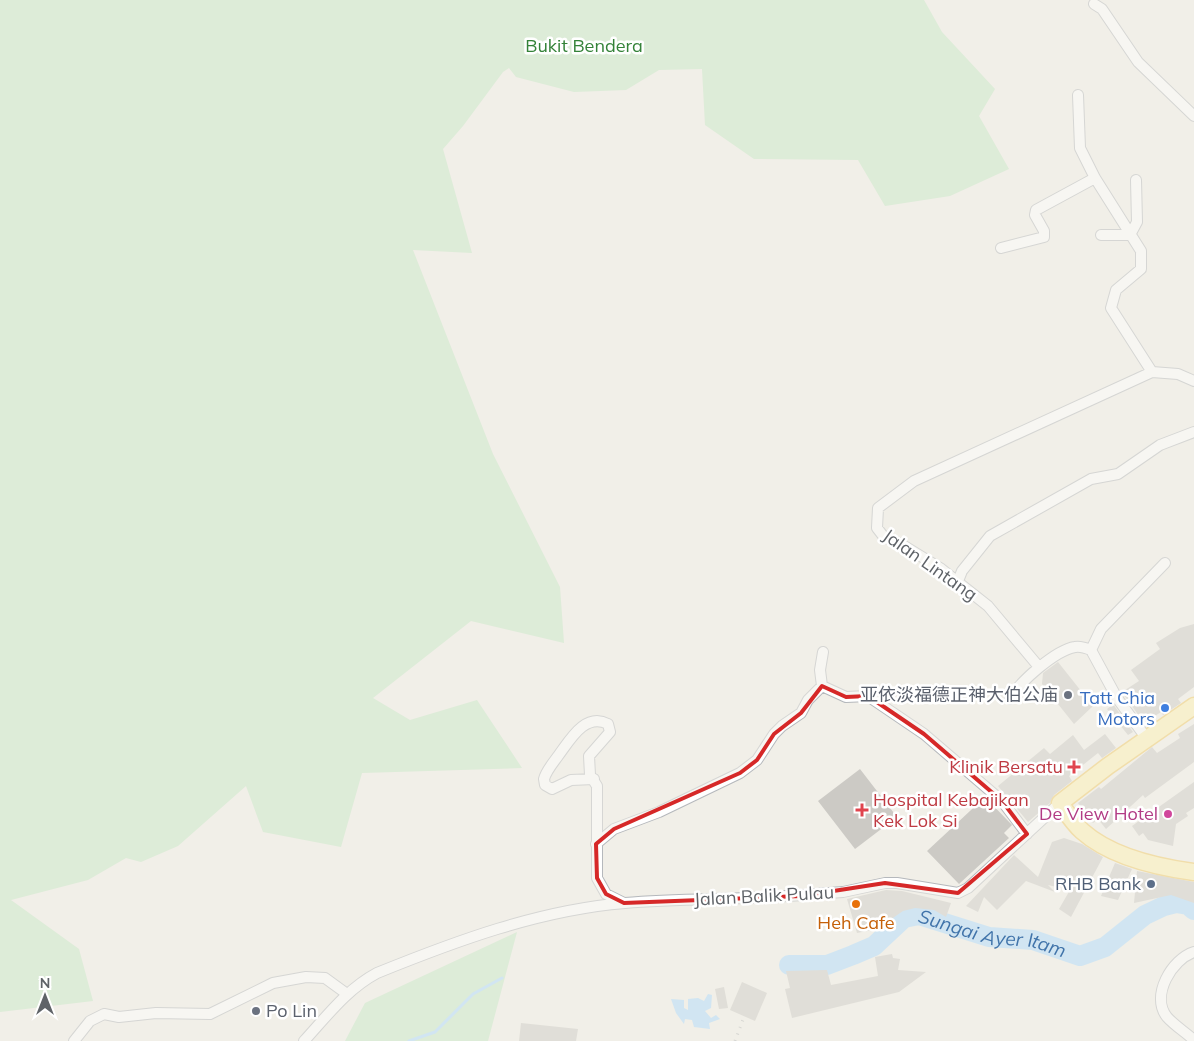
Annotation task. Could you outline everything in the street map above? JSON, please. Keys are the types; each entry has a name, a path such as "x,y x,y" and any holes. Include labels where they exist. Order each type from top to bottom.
{"main road":[{"name":"Jalan Balik Pulau","path":"1060,803 1147,738 1194,706"},
{"path":"1060,803 1079,829 1106,846 1152,865 1194,872"}],"street":[{"path":"1094,4 1102,9 1138,62 1192,110"},
{"path":"1078,95 1078,138 1095,178 1141,251 1141,269 1116,290 1110,308 1152,372"},
{"path":"1001,248 1044,236 1045,233 1035,215 1036,210 1095,178"},
{"path":"1130,235 1137,222 1136,180"},
{"path":"1101,235 1130,235"},
{"name":"Jalan Lintang","path":"1039,667 988,606 958,581 901,544 884,537 877,528 877,515 881,504 914,482 1152,372 1178,374 1194,381"},
{"path":"958,581 962,571 990,536 1091,479 1118,474 1160,445 1194,432"},
{"path":"1091,650 1101,629 1165,563"},
{"path":"1010,699 1020,684 1039,667 1075,647 1091,650"},
{"path":"1091,650 1117,698 1147,738"},
{"path":"822,686 820,670 823,652"},
{"path":"822,686 846,697 868,696 924,734 1002,801 1027,834"},
{"path":"596,844 614,829 659,812 740,773 757,760 774,734 801,713 808,700 822,686"},
{"path":"594,779 572,780 552,789 545,785 544,779 577,730 592,721 602,720 608,724 610,732 589,756 590,775 594,779 597,794 597,878 606,894 624,903"},
{"name":"Jalan Balik Pulau","path":"304,1041 359,982 377,973 508,925 563,913 624,903 801,896 843,892 885,882 958,893 968,888 1060,803"},
{"path":"1194,952 1186,955 1176,964 1165,980 1162,993 1166,1016 1194,1040"},
{"path":"74,1041 90,1021 104,1014 119,1017 151,1013 210,1014 272,983 306,977 326,978 333,981 347,994"}],"highlighted area":[{"path":"822,686 846,697 868,696 924,734 1002,801 1027,834 958,893 885,883 801,896 624,903 606,894 597,878 596,844 614,829 740,773 757,760 774,734 801,713"}],"green space":[{"name":"Bukit Bendera","path":"0,0 924,0 942,32 995,89 979,116 1009,169 950,196 885,206 858,160 754,159 705,125 702,69 659,70 626,90 574,92 516,77 509,68 503,72 463,126 443,149 472,253 413,250 493,454 560,587 564,643 471,621 373,698 410,720 477,700 522,768 362,773 341,847 263,832 246,786 178,846 141,862 126,858 88,880 11,900 79,949 93,1001 0,1012"},
{"path":"517,932 488,1041 345,1041 365,1003"}],"water":[{"path":"708,994 712,995 711,1008 705,1011 711,1018 716,1015 720,1019 709,1023 710,1029 694,1027 692,1020 685,1019 684,1024 676,1013 671,999 684,1000 684,1008 688,1010 688,999 698,998 704,1001"}],"building":[{"path":"1194,624 1194,687 1178,699 1181,703 1163,715 1161,712 1144,723 1122,692 1139,681 1131,670 1160,649 1156,643 1180,628"},
{"name":"亚依淡福德正神大伯公庙","path":"1058,662 1093,706 1074,724 1042,684 1043,673"},
{"path":"1113,704 1133,732 1128,735 1107,709"},
{"path":"1194,724 1194,762 1145,798 1143,795 1106,829 1098,819 1093,823 1078,803 1099,787 1101,789 1152,747 1157,753 1180,738 1178,734"},
{"path":"1105,734 1116,748 1102,758 1098,753 1069,776 1072,781 1054,795 1050,803 1028,822 998,786 1044,748 1050,754 1073,735 1084,750"},
{"path":"860,769 897,817 855,849 818,801"},
{"name":"De View Hotel","path":"1194,782 1194,808 1186,813 1188,816 1176,824 1173,846 1148,840 1143,833 1139,836 1132,826"},
{"path":"985,797 1012,825 1004,833 1009,838 959,884 927,851"},
{"path":"1064,838 1082,844 1103,857 1071,917 1059,909 1070,890 1048,885 1055,892 1026,881 997,910 984,897 978,912 966,906 1014,855 1038,877 1052,842"},
{"path":"1115,863 1132,869 1118,900 1101,896"},
{"path":"1137,871 1194,882 1194,903 1171,895 1134,903"},
{"path":"886,890 902,891 951,903 946,917 934,910 915,908 903,911 877,929 857,933 847,899"},
{"path":"892,954 893,958 900,959 898,970 926,972 899,992 792,1018 785,989 790,988 786,971 827,970 831,985 878,976 875,957"},
{"path":"742,982 767,993 755,1021 730,1010"},
{"path":"724,987 728,1008 719,1009 715,989"},
{"path":"521,1023 578,1029 576,1041 519,1041"}],"waterway":[{"name":"Sungai Ayer Itam","path":"789,965 827,965 874,946 904,918 919,915 989,937 1033,940 1080,956 1105,947 1145,915 1164,906 1176,903 1188,905 1194,910"},
{"path":"409,1041 435,1032 473,994 502,978"}],"railway":[{"path":"735,1041 744,1017"}],"place":[{"name":"亚依淡福德正神大伯公庙","path":"1068,695"},
{"name":"Tatt Chia Motors","path":"1165,708"},
{"name":"Klinik Bersatu","path":"1074,767"},
{"name":"Hospital Kebajikan Kek Lok Si","path":"862,810"},
{"name":"De View Hotel","path":"1168,814"},
{"name":"RHB Bank","path":"1151,884"},
{"name":"Heh Cafe","path":"856,904"},
{"name":"Po Lin","path":"256,1011"}]}
